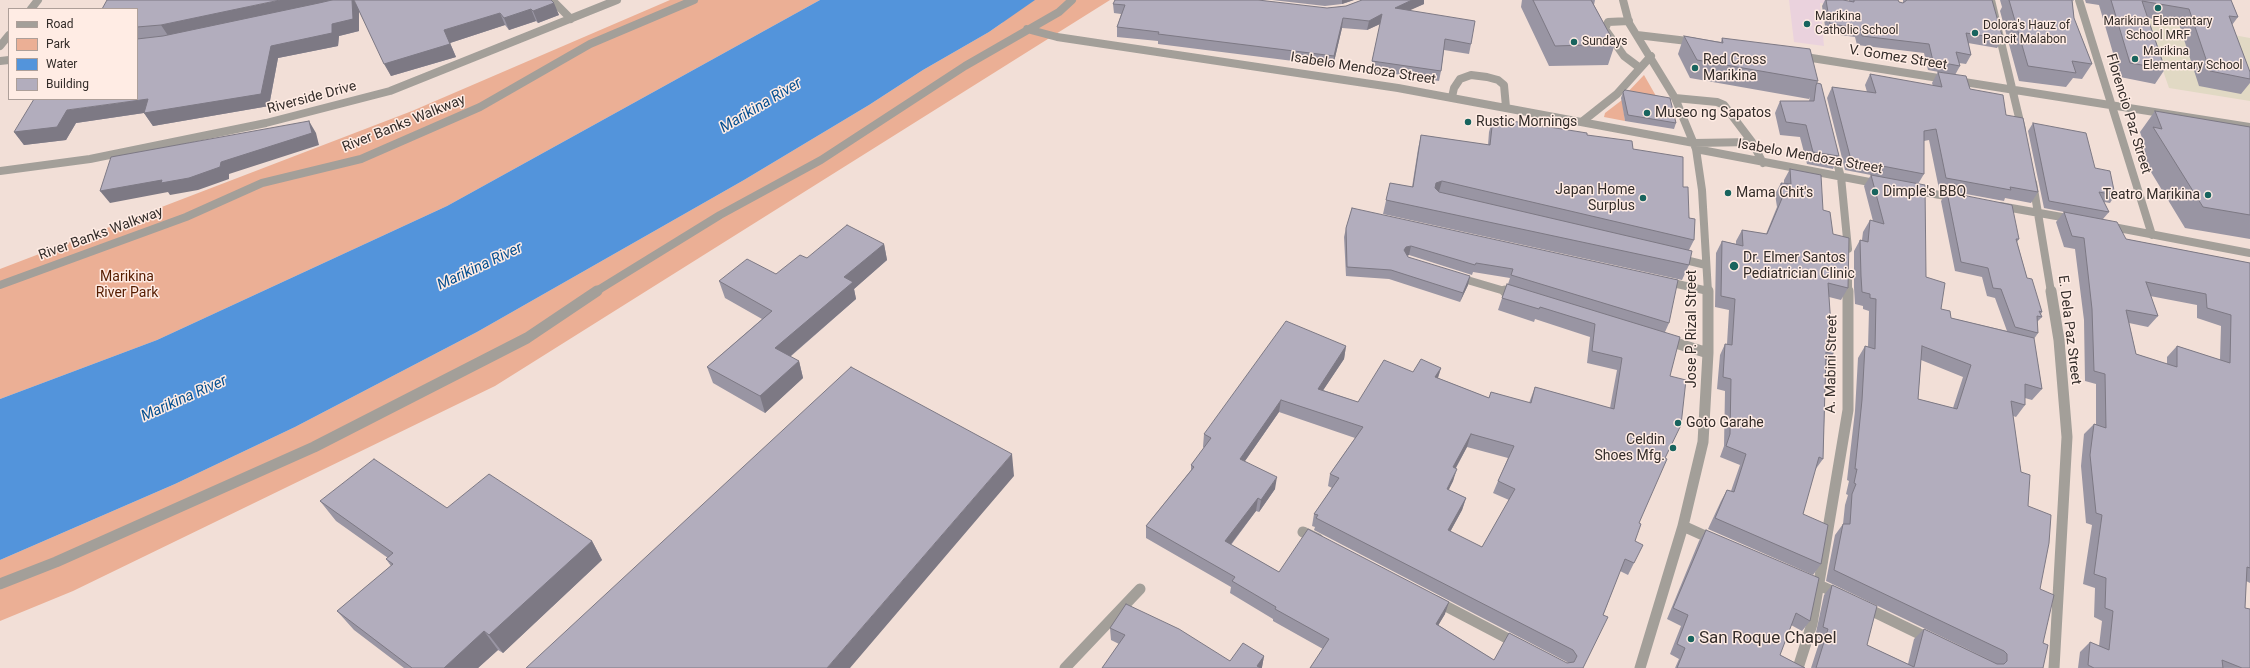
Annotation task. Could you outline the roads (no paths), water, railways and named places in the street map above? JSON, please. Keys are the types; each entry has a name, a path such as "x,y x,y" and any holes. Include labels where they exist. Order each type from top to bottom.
{"street":[{"path":"32,8 38,0"},
{"path":"552,0 571,19"},
{"name":"Riverside Drive","path":"0,171 90,159 228,131 266,123 382,93 617,0"},
{"name":"River Banks Walkway","path":"0,285 186,217 262,183 361,159 480,107 590,44 694,0"},
{"path":"0,584 56,562 314,447 514,345 608,284 720,215 821,160 965,66 1059,12 1072,0"},
{"name":"Jose P. Rizal Street","path":"1623,0 1629,21 1675,98 1695,146 1702,190 1708,291 1708,353 1703,442 1683,526 1640,668"},
{"path":"1991,0 2014,89 2025,143"},
{"name":"Florencio Paz Street","path":"2079,0 2152,235"},
{"path":"1629,21 1608,22 1604,29 1624,56 1640,68"},
{"name":"Isabelo Mendoza Street","path":"1027,29 1057,37 1452,97 1584,120 1695,146 1763,164 1887,185"},
{"path":"1636,35 1702,43"},
{"path":"0,46 8,37"},
{"name":"V. Gomez Street","path":"1793,55 2250,126"},
{"path":"1584,120 1617,94 1651,56"},
{"path":"1813,58 1815,68"},
{"path":"1452,97 1454,88 1460,79 1471,75 1487,77 1498,80 1504,85 1506,107"},
{"path":"1675,98 1724,104 1752,142 1763,164"},
{"path":"1695,146 1752,142"},
{"name":"A. Mabini Street","path":"1798,668 1812,624 1848,410 1848,264 1841,177 1831,142"},
{"name":"E. Dela Paz Street","path":"2031,174 2039,213 2058,340 2067,437 2054,668"},
{"path":"1902,188 1970,200"},
{"path":"1993,205 2084,222"},
{"path":"2099,224 2250,253"},
{"path":"1668,256 1706,265"},
{"path":"1445,273 1528,298"},
{"path":"1653,279 1708,291"},
{"path":"1655,337 1708,353"},
{"path":"1683,526 1725,544"},
{"path":"1304,532 1332,546"},
{"path":"1803,578 1940,644"},
{"path":"1065,668 1140,589"},
{"path":"1423,594 1529,650"}],"water":[{"name":"Marikina River","path":"820,0 1035,0 989,32 923,70 869,105 744,180 477,332 295,427 175,484 0,560 0,399 157,340 447,206"}],"place":[{"name":"Marikina Elementary School MRF","path":"2158,8"},
{"name":"Marikina Catholic School","path":"1807,24"},
{"name":"Dolora's Hauz of Pancit Malabon","path":"1975,33"},
{"name":"Sundays","path":"1574,42"},
{"name":"Marikina Elementary School","path":"2135,59"},
{"name":"Red Cross Marikina","path":"1695,68"},
{"name":"Museo ng Sapatos","path":"1647,113"},
{"name":"Rustic Mornings","path":"1468,122"},
{"name":"Dimple's BBQ","path":"1875,192"},
{"name":"Mama Chit's","path":"1728,193"},
{"name":"Teatro Marikina","path":"2208,195"},
{"name":"Japan Home Surplus","path":"1643,198"},
{"name":"Dr. Elmer Santos Pediatrician Clinic","path":"1734,266"},
{"name":"Goto Garahe","path":"1678,423"},
{"name":"Celdin Shoes Mfg.","path":"1673,448"},
{"name":"San Roque Chapel","path":"1691,639"}],"park label":[{"name":"Marikina River Park","path":"127,286"}]}
